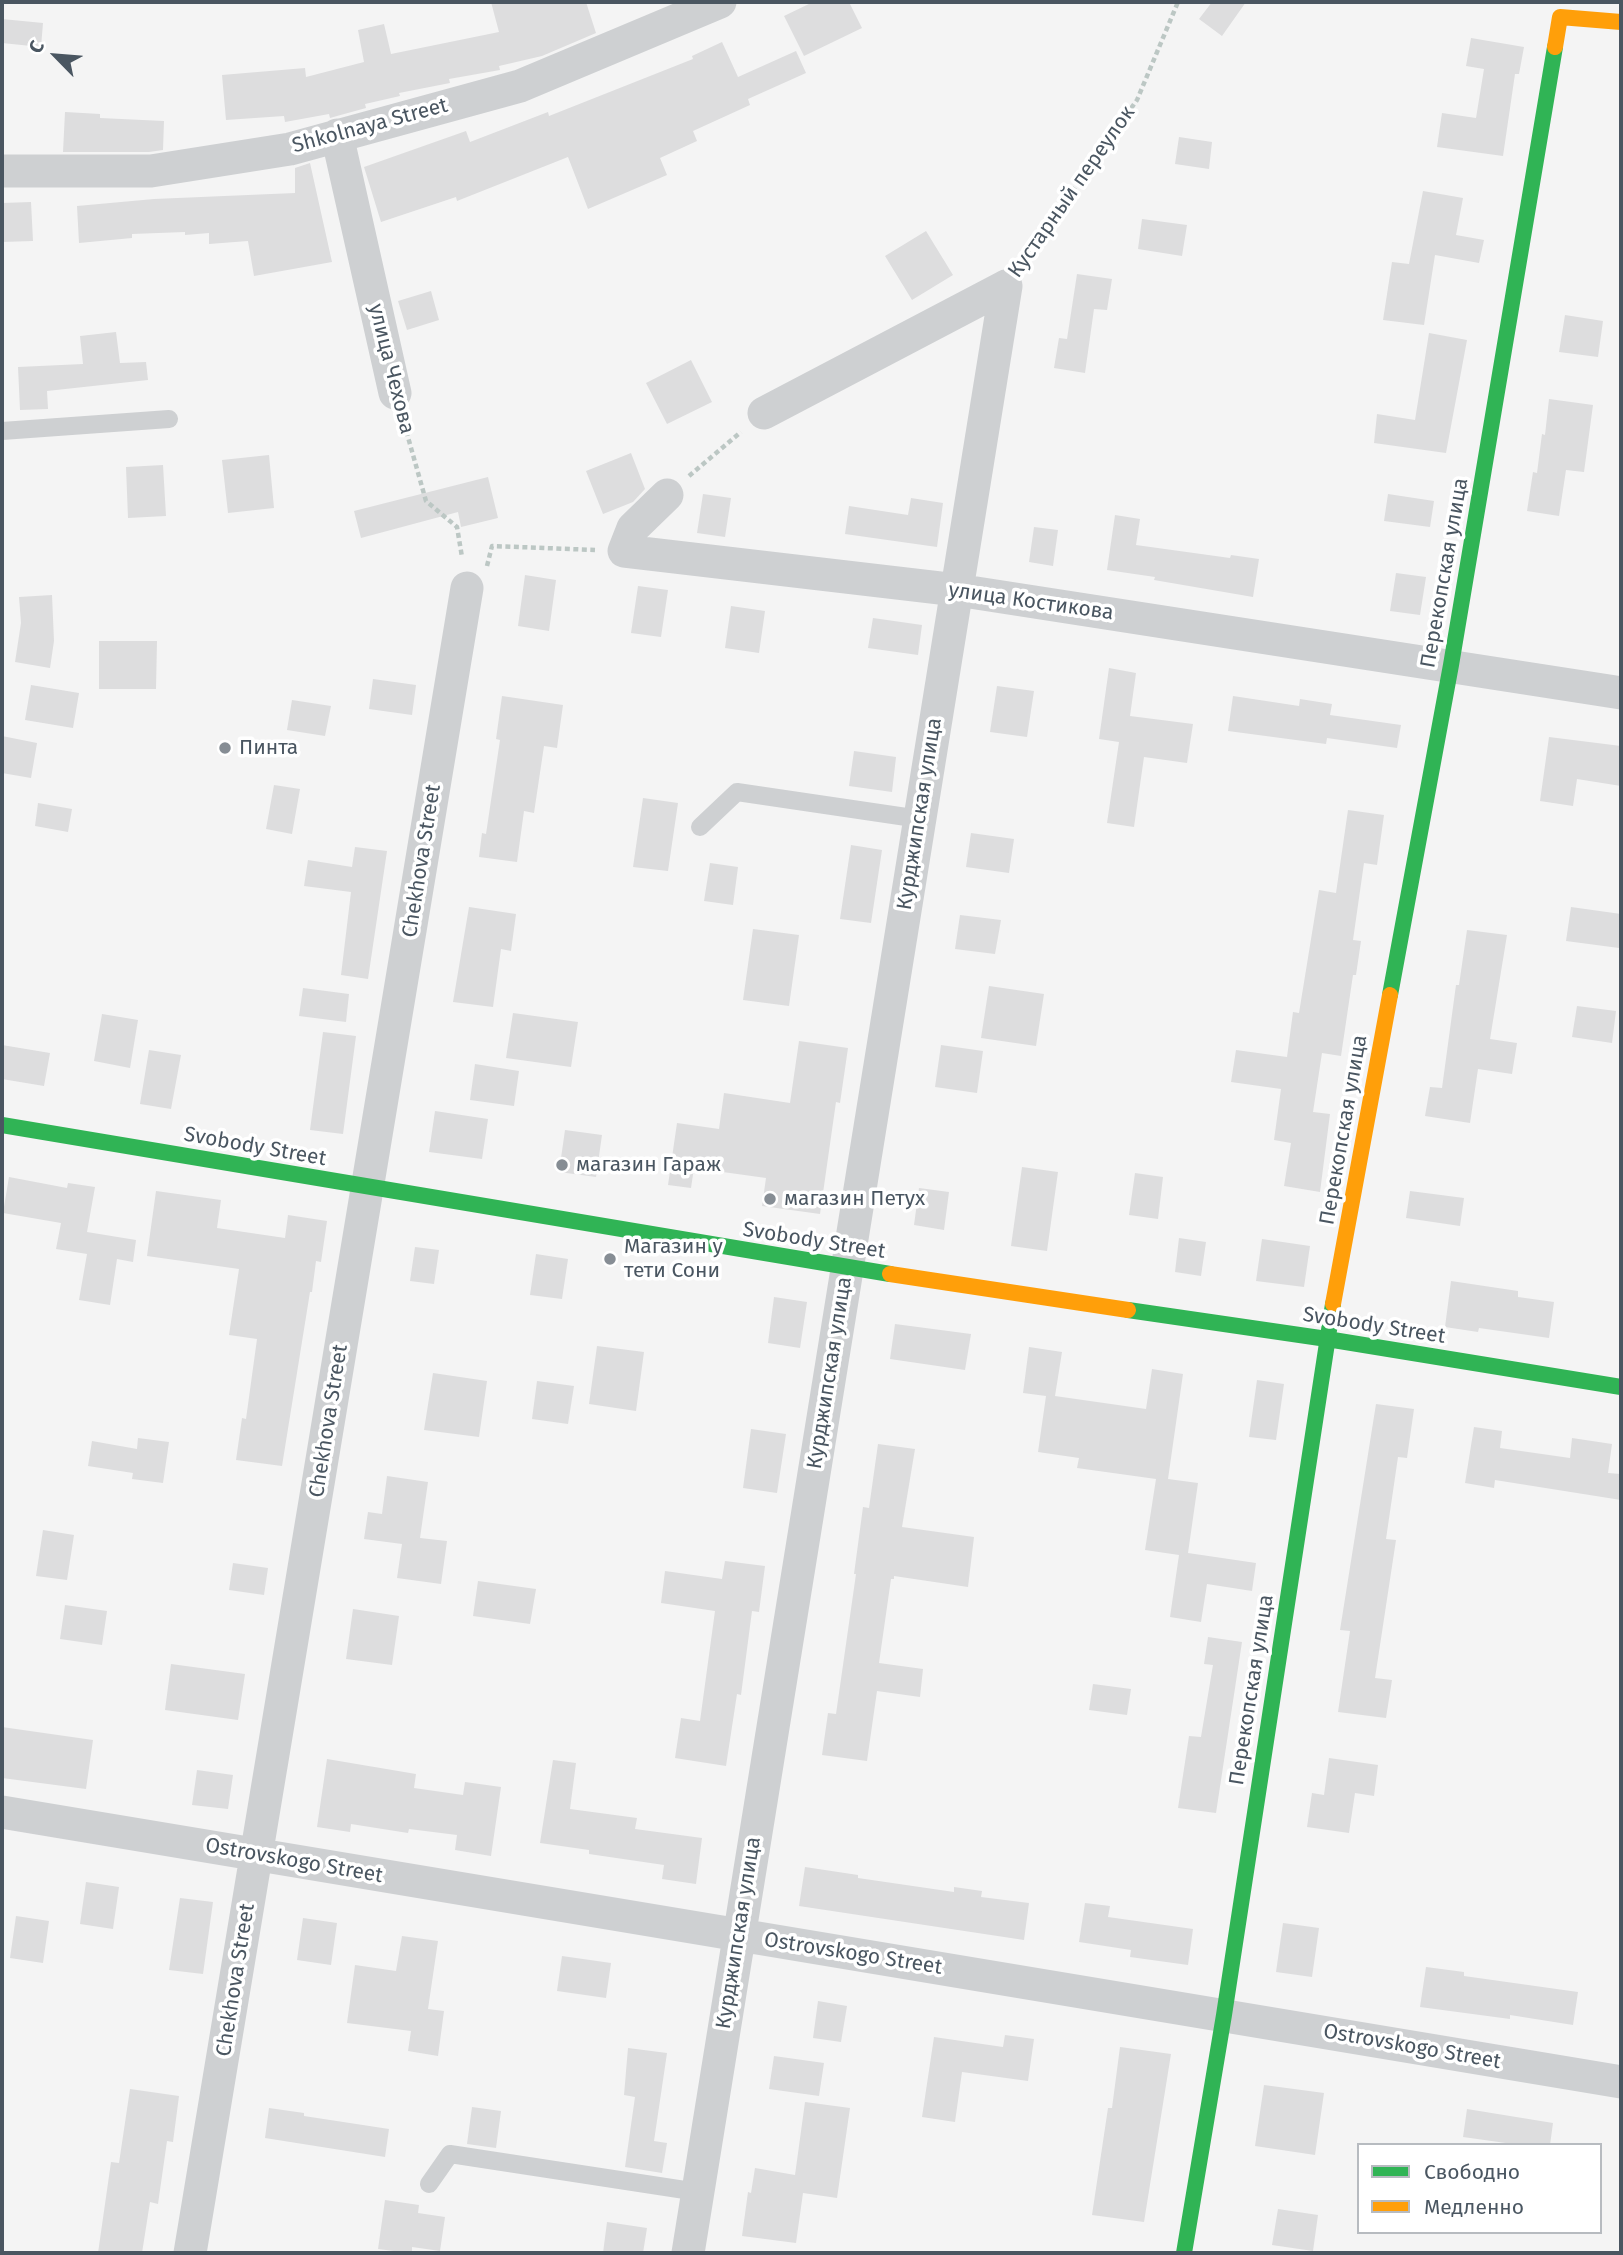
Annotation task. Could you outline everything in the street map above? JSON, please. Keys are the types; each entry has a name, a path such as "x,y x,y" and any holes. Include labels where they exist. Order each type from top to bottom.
{"street":[{"name":"Shkolnaya Street","path":"2,172 151,171 290,149 520,86 720,2"},
{"name":"Перекопская улица","path":"1184,2253 1224,2015 1327,1339 1451,666 1560,17 1621,22"},
{"name":"улица Чехова","path":"337,135 395,393"},
{"name":"Кустарный переулок","path":"764,412 1006,286"},
{"name":"Курджипская улица","path":"688,2253 1006,286"},
{"path":"624,551 633,527 667,495"},
{"name":"улица Костикова","path":"624,551 957,590 1621,693"},
{"name":"Chekhova Street","path":"190,2253 467,588"},
{"name":"Svobody Street","path":"2,1125 847,1268 1327,1339 1621,1387"},
{"name":"Ostrovskogo Street","path":"2,1812 1621,2082"}],"lane":[{"path":"2,431 169,419"},
{"path":"700,827 737,792 920,819"},
{"path":"429,2184 450,2154 698,2192"}],"path":[{"name":"Кустарный переулок","path":"1006,286 1137,100 1178,2"},
{"name":"улица Чехова","path":"395,393 426,501 457,527 467,588"},
{"path":"667,495 764,412"},
{"path":"467,588 483,582 492,546 624,551"}],"building":[{"path":"491,2 586,2 596,33 542,56 499,66 500,70 449,79 450,83 399,93 400,96 365,104 366,108 330,118 329,114 285,122 284,116 226,120 222,75 305,68 306,77 364,62 358,30 384,24 391,54 499,32"},
{"path":"813,2 849,2 862,28 804,56 784,16"},
{"path":"1212,2 1246,2 1222,36 1199,19"},
{"path":"2,19 43,23 41,47 2,43"},
{"path":"1471,38 1524,47 1519,74 1515,74 1503,156 1437,147 1442,113 1476,118 1484,69 1466,66"},
{"path":"722,42 738,77 796,51 806,73 748,99 750,105 693,131 697,141 660,158 667,175 588,209 568,157 457,201 456,197 381,222 364,167 466,131 470,142 548,112 549,116 693,59 692,56"},
{"path":"65,112 100,114 100,118 164,121 163,150 63,152"},
{"path":"1179,137 1212,142 1209,169 1175,164"},
{"path":"310,163 332,262 254,276 248,241 209,244 209,233 132,234 132,238 79,243 77,206 154,199 295,193 295,168"},
{"path":"1423,191 1463,198 1456,235 1484,240 1479,263 1435,255 1424,325 1383,320 1392,262 1409,264"},
{"path":"31,202 33,241 2,242 2,203"},
{"path":"1142,219 1187,225 1182,256 1138,249"},
{"path":"926,231 953,275 912,300 885,256"},
{"path":"1077,274 1112,279 1107,310 1094,309 1085,373 1054,368 1059,338 1067,339"},
{"path":"431,291 439,320 407,330 398,301"},
{"path":"1565,315 1603,321 1598,357 1559,352"},
{"path":"116,332 120,363 146,362 148,380 47,391 48,409 20,410 18,367 83,364 80,336"},
{"path":"1429,333 1467,340 1446,453 1374,443 1377,414 1415,420"},
{"path":"691,360 712,402 667,424 646,383"},
{"path":"1549,399 1593,405 1584,472 1566,470 1559,516 1527,511 1533,472 1537,473 1542,434 1545,435"},
{"path":"631,453 645,489 633,502 603,514 586,471"},
{"path":"269,455 274,508 228,513 222,460"},
{"path":"163,465 166,516 128,518 126,467"},
{"path":"488,477 498,518 461,527 458,512 361,538 354,511"},
{"path":"703,494 731,498 725,537 697,533"},
{"path":"1388,494 1434,501 1430,527 1384,521"},
{"path":"911,498 943,503 937,547 845,534 849,506 908,515"},
{"path":"1115,515 1140,519 1136,545 1230,558 1231,555 1259,559 1253,597 1107,570"},
{"path":"1034,527 1058,530 1053,566 1029,562"},
{"path":"1396,573 1426,577 1420,615 1390,611"},
{"path":"525,575 556,580 549,631 518,626"},
{"path":"638,586 668,590 661,637 631,633"},
{"path":"52,595 54,641 50,668 15,662 21,623 19,597"},
{"path":"731,606 765,611 759,653 725,648"},
{"path":"873,618 922,625 918,655 868,648"},
{"path":"99,641 157,641 156,689 99,689"},
{"path":"1109,668 1136,673 1130,716 1193,724 1187,763 1144,757 1134,827 1107,823 1119,742 1099,739"},
{"path":"373,679 416,685 412,715 369,709"},
{"path":"31,685 79,693 73,728 25,720"},
{"path":"997,686 1034,691 1027,737 990,732"},
{"path":"502,696 563,705 557,748 544,746 534,813 524,811 517,862 479,857 482,833 486,834 500,740 496,739"},
{"path":"1233,696 1299,706 1300,699 1332,704 1330,715 1401,725 1397,748 1327,738 1326,744 1228,731"},
{"path":"292,700 331,706 325,736 287,730"},
{"path":"2,736 37,743 31,778 2,773"},
{"path":"1549,737 1621,746 1621,786 1577,779 1573,806 1540,801"},
{"path":"854,751 896,757 892,792 849,786"},
{"path":"274,785 300,789 292,834 266,829"},
{"path":"643,798 678,803 668,871 633,867"},
{"path":"38,803 72,809 68,832 35,826"},
{"path":"1348,810 1384,815 1377,865 1364,863 1353,940 1361,941 1341,1056 1322,1053 1313,1112 1330,1114 1320,1192 1284,1186 1291,1143 1274,1140 1281,1089 1231,1082 1236,1050 1287,1057 1293,1012 1299,1013 1319,890 1336,893"},
{"path":"971,833 1014,839 1009,873 966,867"},
{"path":"851,845 882,850 871,923 840,919"},
{"path":"355,847 387,851 368,979 341,975 351,892 304,886 308,860 352,867"},
{"path":"710,863 738,867 733,905 704,901"},
{"path":"469,907 516,914 511,951 501,949 493,1007 453,1002"},
{"path":"1571,907 1621,914 1619,948 1566,941"},
{"path":"960,915 1001,920 995,954 955,949"},
{"path":"753,929 799,935 789,1006 743,1000"},
{"path":"1467,930 1507,935 1490,1039 1517,1043 1512,1074 1478,1069 1470,1123 1425,1116 1430,1087 1442,1088 1456,985 1459,985"},
{"path":"989,986 1044,994 1036,1046 981,1038"},
{"path":"303,988 349,994 346,1022 299,1016"},
{"path":"1577,1006 1616,1011 1612,1043 1572,1037"},
{"path":"513,1013 578,1022 571,1067 506,1058"},
{"path":"102,1014 138,1020 130,1068 94,1061"},
{"path":"323,1032 356,1036 343,1134 310,1130"},
{"path":"799,1041 848,1048 840,1103 836,1102 820,1214 762,1206 766,1178 694,1168 691,1188 668,1185 677,1123 719,1129 724,1093 790,1103"},
{"path":"2,1045 50,1053 44,1086 2,1079"},
{"path":"941,1045 983,1051 977,1093 935,1087"},
{"path":"149,1050 181,1055 171,1109 140,1104"},
{"path":"475,1064 519,1071 514,1106 470,1100"},
{"path":"435,1111 488,1119 482,1159 429,1152"},
{"path":"565,1130 602,1135 596,1177 559,1172"},
{"path":"1022,1167 1058,1172 1047,1251 1011,1246"},
{"path":"1135,1173 1163,1177 1158,1219 1129,1215"},
{"path":"9,1177 67,1188 68,1183 95,1187 87,1232 136,1240 133,1262 117,1259 110,1305 79,1300 87,1254 56,1249 61,1223 3,1213"},
{"path":"919,1188 949,1192 944,1230 914,1225"},
{"path":"156,1191 221,1200 217,1228 285,1238 288,1215 327,1221 321,1262 316,1261 310,1292 282,1466 236,1460 242,1418 246,1419 257,1339 229,1335 239,1269 147,1256"},
{"path":"1410,1191 1464,1198 1460,1226 1406,1218"},
{"path":"1179,1238 1206,1242 1201,1276 1175,1272"},
{"path":"1262,1239 1310,1246 1304,1287 1256,1281"},
{"path":"415,1247 439,1250 434,1284 410,1281"},
{"path":"536,1254 568,1259 562,1299 530,1295"},
{"path":"1451,1281 1518,1291 1518,1297 1554,1302 1549,1338 1479,1328 1478,1332 1445,1327"},
{"path":"774,1297 807,1302 800,1348 768,1343"},
{"path":"895,1324 971,1334 965,1370 890,1359"},
{"path":"597,1346 644,1352 636,1411 589,1404"},
{"path":"1029,1347 1062,1352 1055,1396 1146,1409 1152,1369 1183,1374 1168,1479 1198,1483 1188,1553 1256,1563 1252,1591 1207,1584 1201,1622 1170,1617 1179,1555 1145,1550 1156,1479 1077,1468 1079,1458 1038,1452 1046,1396 1023,1393"},
{"path":"433,1373 487,1381 479,1437 424,1430"},
{"path":"1257,1380 1284,1384 1276,1440 1249,1437"},
{"path":"537,1381 574,1386 568,1424 532,1419"},
{"path":"1376,1404 1414,1409 1407,1458 1398,1457 1386,1539 1396,1540 1375,1678 1392,1680 1386,1718 1338,1712 1350,1631 1340,1630"},
{"path":"1474,1427 1502,1431 1500,1448 1570,1458 1572,1438 1612,1444 1608,1473 1621,1474 1621,1500 1495,1480 1494,1488 1465,1483"},
{"path":"751,1429 786,1434 777,1493 743,1488"},
{"path":"138,1438 169,1442 163,1483 132,1479 133,1473 88,1466 92,1441 137,1449"},
{"path":"878,1444 915,1449 902,1527 974,1537 968,1587 894,1576 894,1579 891,1579 879,1663 923,1669 920,1697 877,1691 867,1761 822,1755 828,1713 836,1714 863,1507 869,1508"},
{"path":"387,1476 428,1482 420,1538 447,1541 441,1584 397,1578 402,1544 364,1539 368,1512 382,1514"},
{"path":"43,1530 74,1535 67,1580 36,1576"},
{"path":"725,1561 765,1566 759,1612 752,1611 741,1695 737,1694 726,1766 675,1758 681,1718 700,1721 715,1611 661,1603 665,1571 722,1579"},
{"path":"233,1563 268,1568 264,1595 229,1590"},
{"path":"478,1581 536,1589 530,1624 473,1616"},
{"path":"65,1605 107,1611 102,1645 60,1639"},
{"path":"353,1609 399,1616 392,1665 346,1659"},
{"path":"1208,1637 1242,1642 1216,1813 1178,1808 1189,1736 1201,1737 1213,1665 1204,1664"},
{"path":"171,1664 245,1674 238,1720 165,1710"},
{"path":"1093,1684 1131,1689 1127,1715 1089,1710"},
{"path":"2,1727 93,1740 86,1789 2,1778"},
{"path":"1329,1758 1378,1765 1374,1796 1355,1793 1349,1833 1307,1827 1312,1793 1324,1795"},
{"path":"327,1759 416,1774 414,1788 463,1795 465,1782 501,1787 491,1856 455,1850 457,1835 409,1829 408,1833 351,1824 350,1832 317,1827"},
{"path":"553,1760 576,1763 570,1809 637,1818 635,1829 702,1838 696,1884 662,1879 664,1865 589,1854 589,1850 540,1843"},
{"path":"197,1770 233,1775 228,1809 192,1805"},
{"path":"805,1867 954,1892 954,1887 982,1891 981,1897 1029,1903 1024,1940 799,1906"},
{"path":"86,1882 119,1887 113,1929 80,1924"},
{"path":"180,1898 213,1902 203,1974 169,1970"},
{"path":"1085,1903 1110,1906 1108,1917 1193,1929 1188,1965 1130,1957 1131,1950 1079,1942"},
{"path":"16,1916 49,1921 43,1963 10,1958"},
{"path":"303,1918 337,1923 331,1965 297,1960"},
{"path":"1283,1923 1319,1928 1312,1977 1276,1972"},
{"path":"402,1936 438,1941 428,2009 444,2011 438,2056 408,2051 411,2031 347,2023 355,1965 396,1971"},
{"path":"562,1956 611,1963 606,1998 557,1991"},
{"path":"1426,1967 1464,1972 1464,1976 1578,1992 1573,2025 1510,2015 1510,2019 1420,2007"},
{"path":"818,2001 847,2006 841,2042 813,2038"},
{"path":"1005,2035 1034,2039 1028,2081 962,2072 955,2122 922,2117 934,2037 1003,2047"},
{"path":"1120,2047 1171,2054 1144,2222 1092,2215 1108,2108 1112,2108"},
{"path":"628,2048 667,2053 654,2141 667,2143 662,2173 625,2167 635,2097 624,2095"},
{"path":"774,2056 824,2063 819,2096 769,2089"},
{"path":"1264,2085 1324,2093 1315,2155 1255,2146"},
{"path":"130,2089 179,2096 173,2142 167,2141 158,2204 150,2202 142,2253 98,2253 111,2162 119,2163"},
{"path":"805,2102 850,2108 837,2198 803,2193 796,2243 742,2236 748,2192 751,2193 755,2168 795,2175"},
{"path":"472,2107 501,2111 496,2148 467,2144"},
{"path":"269,2108 389,2129 385,2157 265,2138"},
{"path":"1467,2109 1553,2123 1550,2143 1506,2143 1463,2137"},
{"path":"385,2200 419,2205 418,2213 445,2217 440,2251 412,2247 412,2253 378,2249"},
{"path":"1278,2209 1318,2215 1313,2251 1272,2245"},
{"path":"607,2222 647,2228 643,2253 603,2253"}],"traffic: fast":[{"path":"1390,995 1451,665 1555,47"},
{"path":"2,1125 890,1274"},
{"path":"1184,2253 1224,2015 1333,1304"},
{"path":"1128,1310 1621,1387"}],"traffic: slow":[{"path":"1555,47 1560,17 1621,22"},
{"path":"1333,1304 1390,995"},
{"path":"890,1274 1128,1310"}],"place":[{"name":"Пинта","path":"225,748"},
{"name":"магазин Гараж","path":"562,1165"},
{"name":"магазин Петух","path":"770,1199"},
{"name":"Магазин у тети Сони","path":"610,1259"}]}
